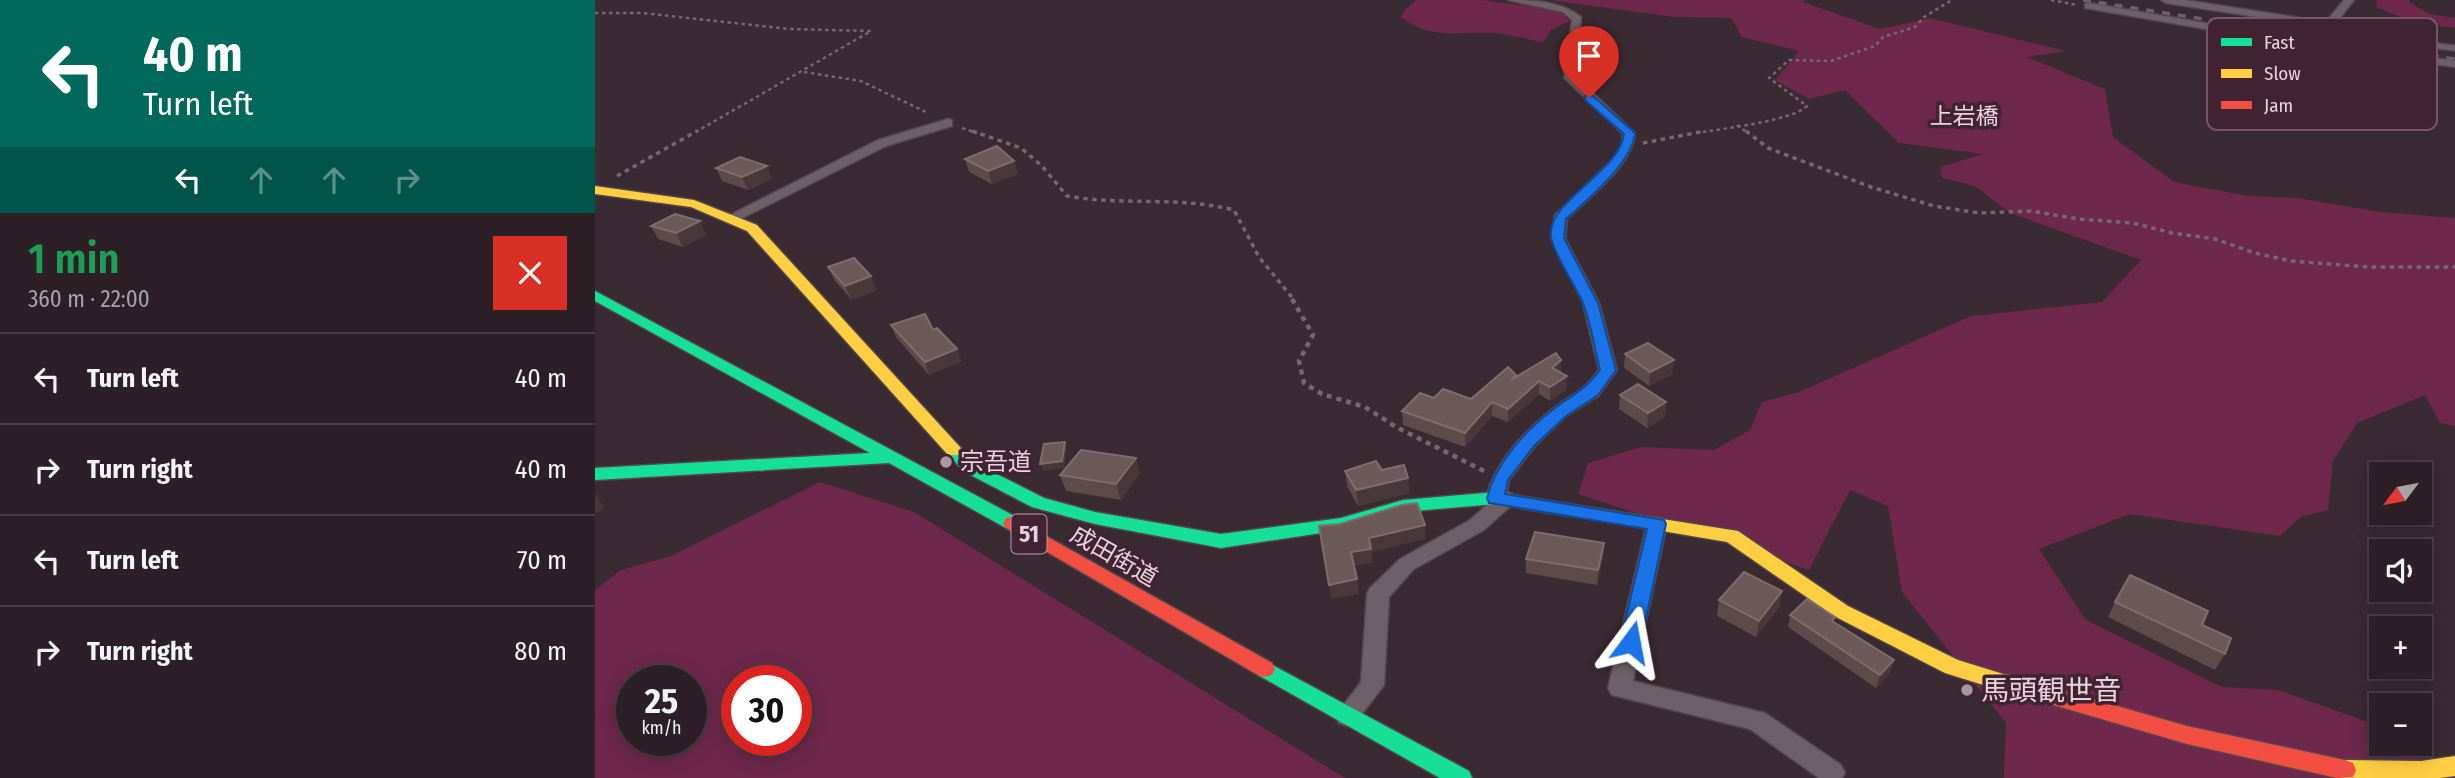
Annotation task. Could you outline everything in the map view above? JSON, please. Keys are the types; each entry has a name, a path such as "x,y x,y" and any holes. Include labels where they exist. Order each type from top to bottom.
{"main road":[{"path":"601,186 694,204 752,228 969,467 1038,503 1095,518 1221,541 1342,524 1403,506 1500,492 1657,524 1732,536 1841,611 1952,667 2187,735 2340,770 2421,771 2455,766"},
{"name":"成田街道","path":"595,295 929,476 1347,716 1461,778"},
{"path":"595,474 894,457"}],"street":[{"path":"1347,716 1372,685 1378,594 1407,564 1477,525 1500,492 1528,442 1560,412 1592,392 1608,370 1591,303 1558,238 1560,218 1611,168 1628,145 1629,133 1570,78 1577,19 1566,10 1513,0"},
{"path":"2166,0 2283,18"},
{"path":"2335,18 2349,0"},
{"path":"2088,6 2207,25"},
{"path":"2437,61 2455,64"},
{"path":"731,218 882,143 948,123"},
{"path":"929,476 969,467"},
{"path":"1657,524 1620,688 1757,720 1832,773"}],"lane":[{"path":"2437,47 2455,48"}],"path":[{"path":"1628,145 1803,110 1807,106 1769,78 1789,60 1831,61 1875,46 1884,37 1915,27 1924,17 1952,0"},
{"path":"2051,0 2088,6"},
{"path":"595,13 642,13 789,29 871,31 804,72 601,186"},
{"path":"804,72 861,81 948,123 1021,148 1042,166 1066,196 1107,201 1162,199 1214,204 1234,210 1259,257 1296,303 1313,335 1299,361 1304,383 1322,394 1365,407 1500,492"},
{"path":"1737,125 1767,148 1871,187 1934,206 1979,213 2031,211 2078,219 2122,222 2215,239 2255,253 2291,261 2369,267 2455,267"}],"shaded area":[{"path":"1416,0 1483,0 1559,10 1570,21 1551,30 1543,42 1495,33 1435,32 1401,17"},
{"path":"1549,0 1805,0 1803,2 1880,29 1930,18 2066,51 2027,57 2105,89 2113,137 2174,182 2248,196 2297,198 2382,212 2455,218 2455,426 2440,423 2425,395 2357,423 2333,461 2328,510 2301,517 2280,536 2130,514 2039,549 2086,620 2222,687 2278,690 2369,722 2369,756 2425,756 2455,778 2004,778 2006,723 1902,592 1888,506 1850,490 1809,570 1578,494 1588,463 1641,447 1714,450 1750,430 1762,402 1799,392 1971,316 2102,302 2141,260 2010,213 1975,186 1942,178 1940,167 1983,154 1899,143 1845,90 1809,99 1775,80 1799,51 1742,37 1731,18 1674,17"},
{"path":"2377,0 2409,0 2430,14 2455,18 2455,28 2437,25 2437,18 2403,18 2376,7"},
{"path":"820,482 914,512 1345,778 595,778 595,590 621,570 671,556"}],"building":[{"path":"997,146 1014,161 988,171 965,159"},
{"path":"740,157 767,166 742,177 716,168"},
{"path":"675,214 700,221 676,233 651,226"},
{"path":"854,258 871,276 845,286 828,267"},
{"path":"925,314 933,330 937,328 957,349 925,362 891,325"},
{"path":"1648,343 1674,360 1650,372 1625,354"},
{"path":"1556,353 1561,360 1552,368 1567,376 1550,387 1539,381 1508,409 1492,402 1465,433 1402,411 1420,393 1434,398 1443,389 1471,399 1508,367 1516,375 1511,380"},
{"path":"1638,384 1666,402 1648,413 1620,395"},
{"path":"1065,442 1062,461 1040,464 1044,444"},
{"path":"1081,450 1136,458 1116,484 1060,475"},
{"path":"1376,461 1382,470 1404,465 1408,478 1356,490 1345,471"},
{"path":"1417,503 1425,525 1369,538 1371,549 1351,552 1357,579 1329,585 1319,526 1340,524"},
{"path":"1535,532 1604,543 1598,570 1526,559"},
{"path":"1744,572 1782,591 1759,621 1719,600"},
{"path":"2130,575 2208,611 2202,625 2231,638 2225,654 2115,602"},
{"path":"1807,599 1835,617 1832,621 1894,660 1880,675 1790,615"}],"railway":[{"path":"2083,0 2207,20"},
{"path":"2437,56 2455,59"}],"traffic: fast":[{"path":"595,295 1012,523"},
{"path":"954,451 969,467 1038,503 1095,518 1221,541 1341,524 1403,506 1496,498 1568,510"},
{"path":"595,474 894,457"},
{"path":"1265,669 1461,778"}],"traffic: slow":[{"path":"595,190 694,204 752,228 954,451"},
{"path":"1568,510 1732,536 1841,611 1952,667 2006,683"},
{"path":"2345,770 2421,771 2455,766"}],"traffic: jam":[{"path":"1012,523 1265,669"},
{"path":"2006,683 2187,735 2345,770"}],"place":[{"name":"宗吾道","path":"946,462"},
{"name":"馬頭観世音","path":"1967,690"}],"district":[{"name":"上岩橋","path":"1964,116"}],"route":[{"path":"1589,98 1629,133 1628,145 1619,160 1560,218 1558,238 1591,303 1608,370 1592,392 1560,412 1528,442 1500,479 1496,498 1657,524 1631,642"}]}
